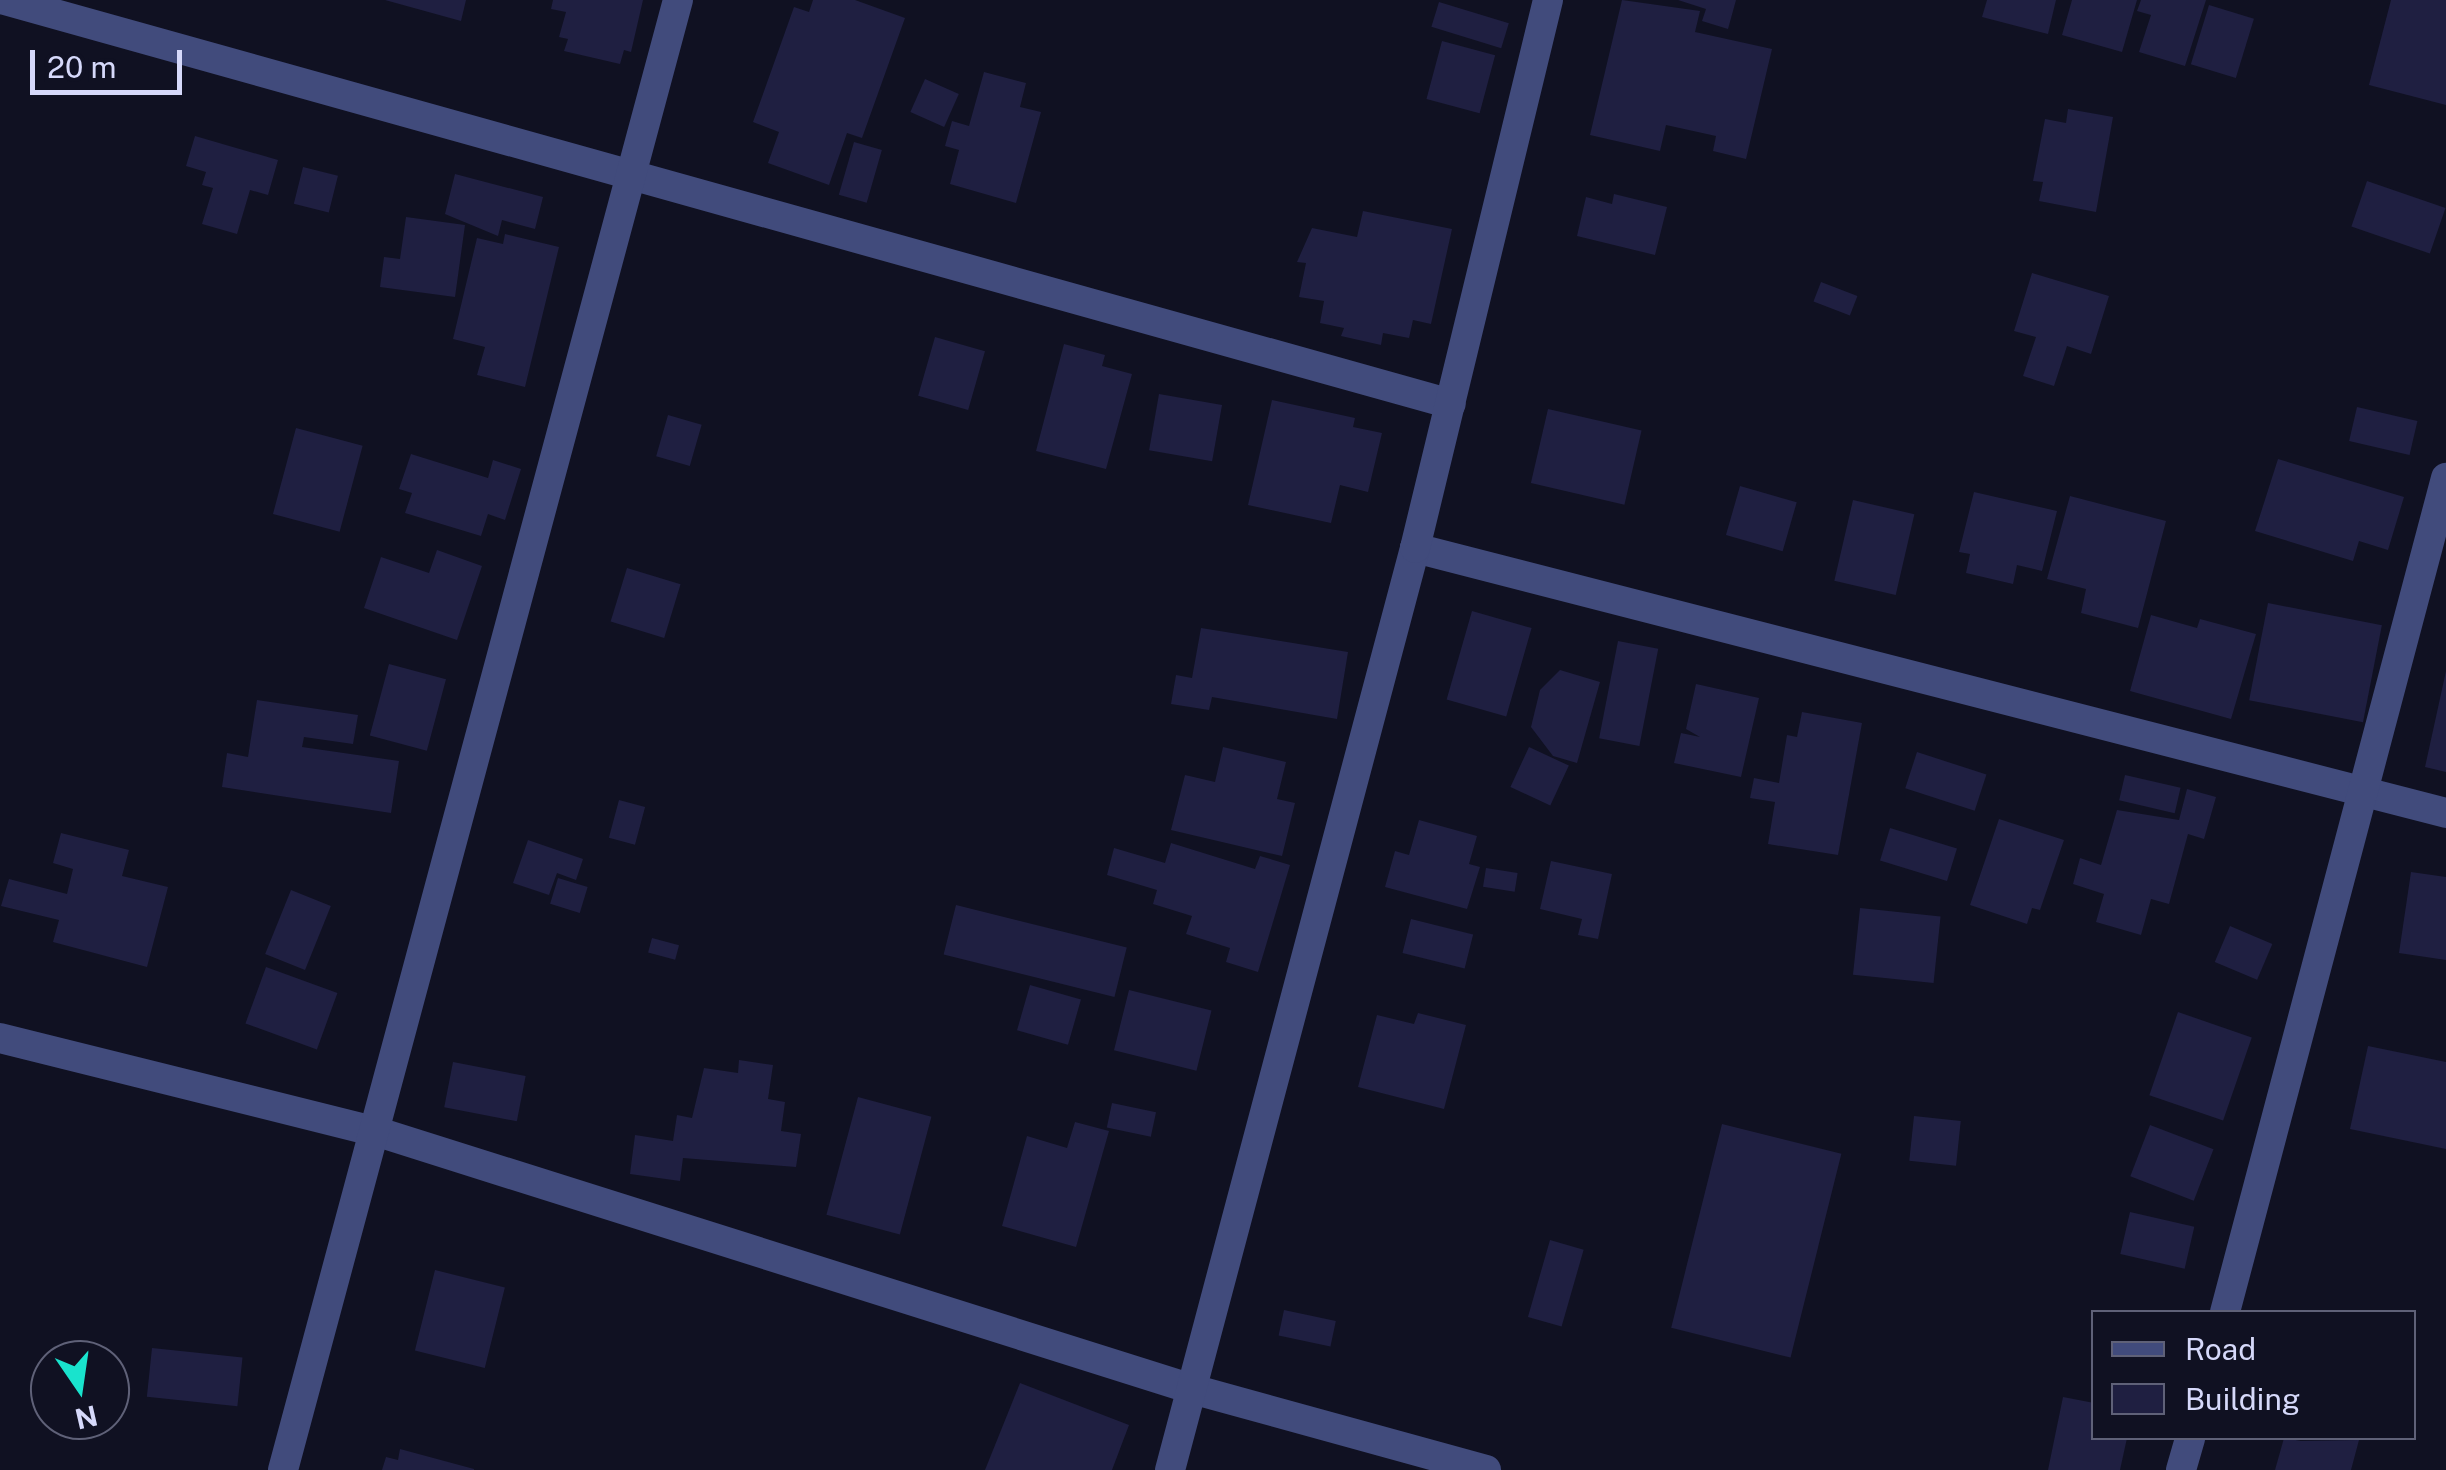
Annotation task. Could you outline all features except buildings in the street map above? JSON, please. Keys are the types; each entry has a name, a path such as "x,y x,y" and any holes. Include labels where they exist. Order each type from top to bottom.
{"street":[{"path":"5,0 1451,404"},
{"path":"283,1470 378,1132 628,173 678,0"},
{"path":"1170,1470 1415,548 1548,0"},
{"path":"2226,1310 2367,793 2446,478"},
{"path":"1415,548 2446,813"},
{"path":"0,1038 378,1132 1192,1389 1486,1470"},
{"path":"2182,1470 2190,1440"}]}
